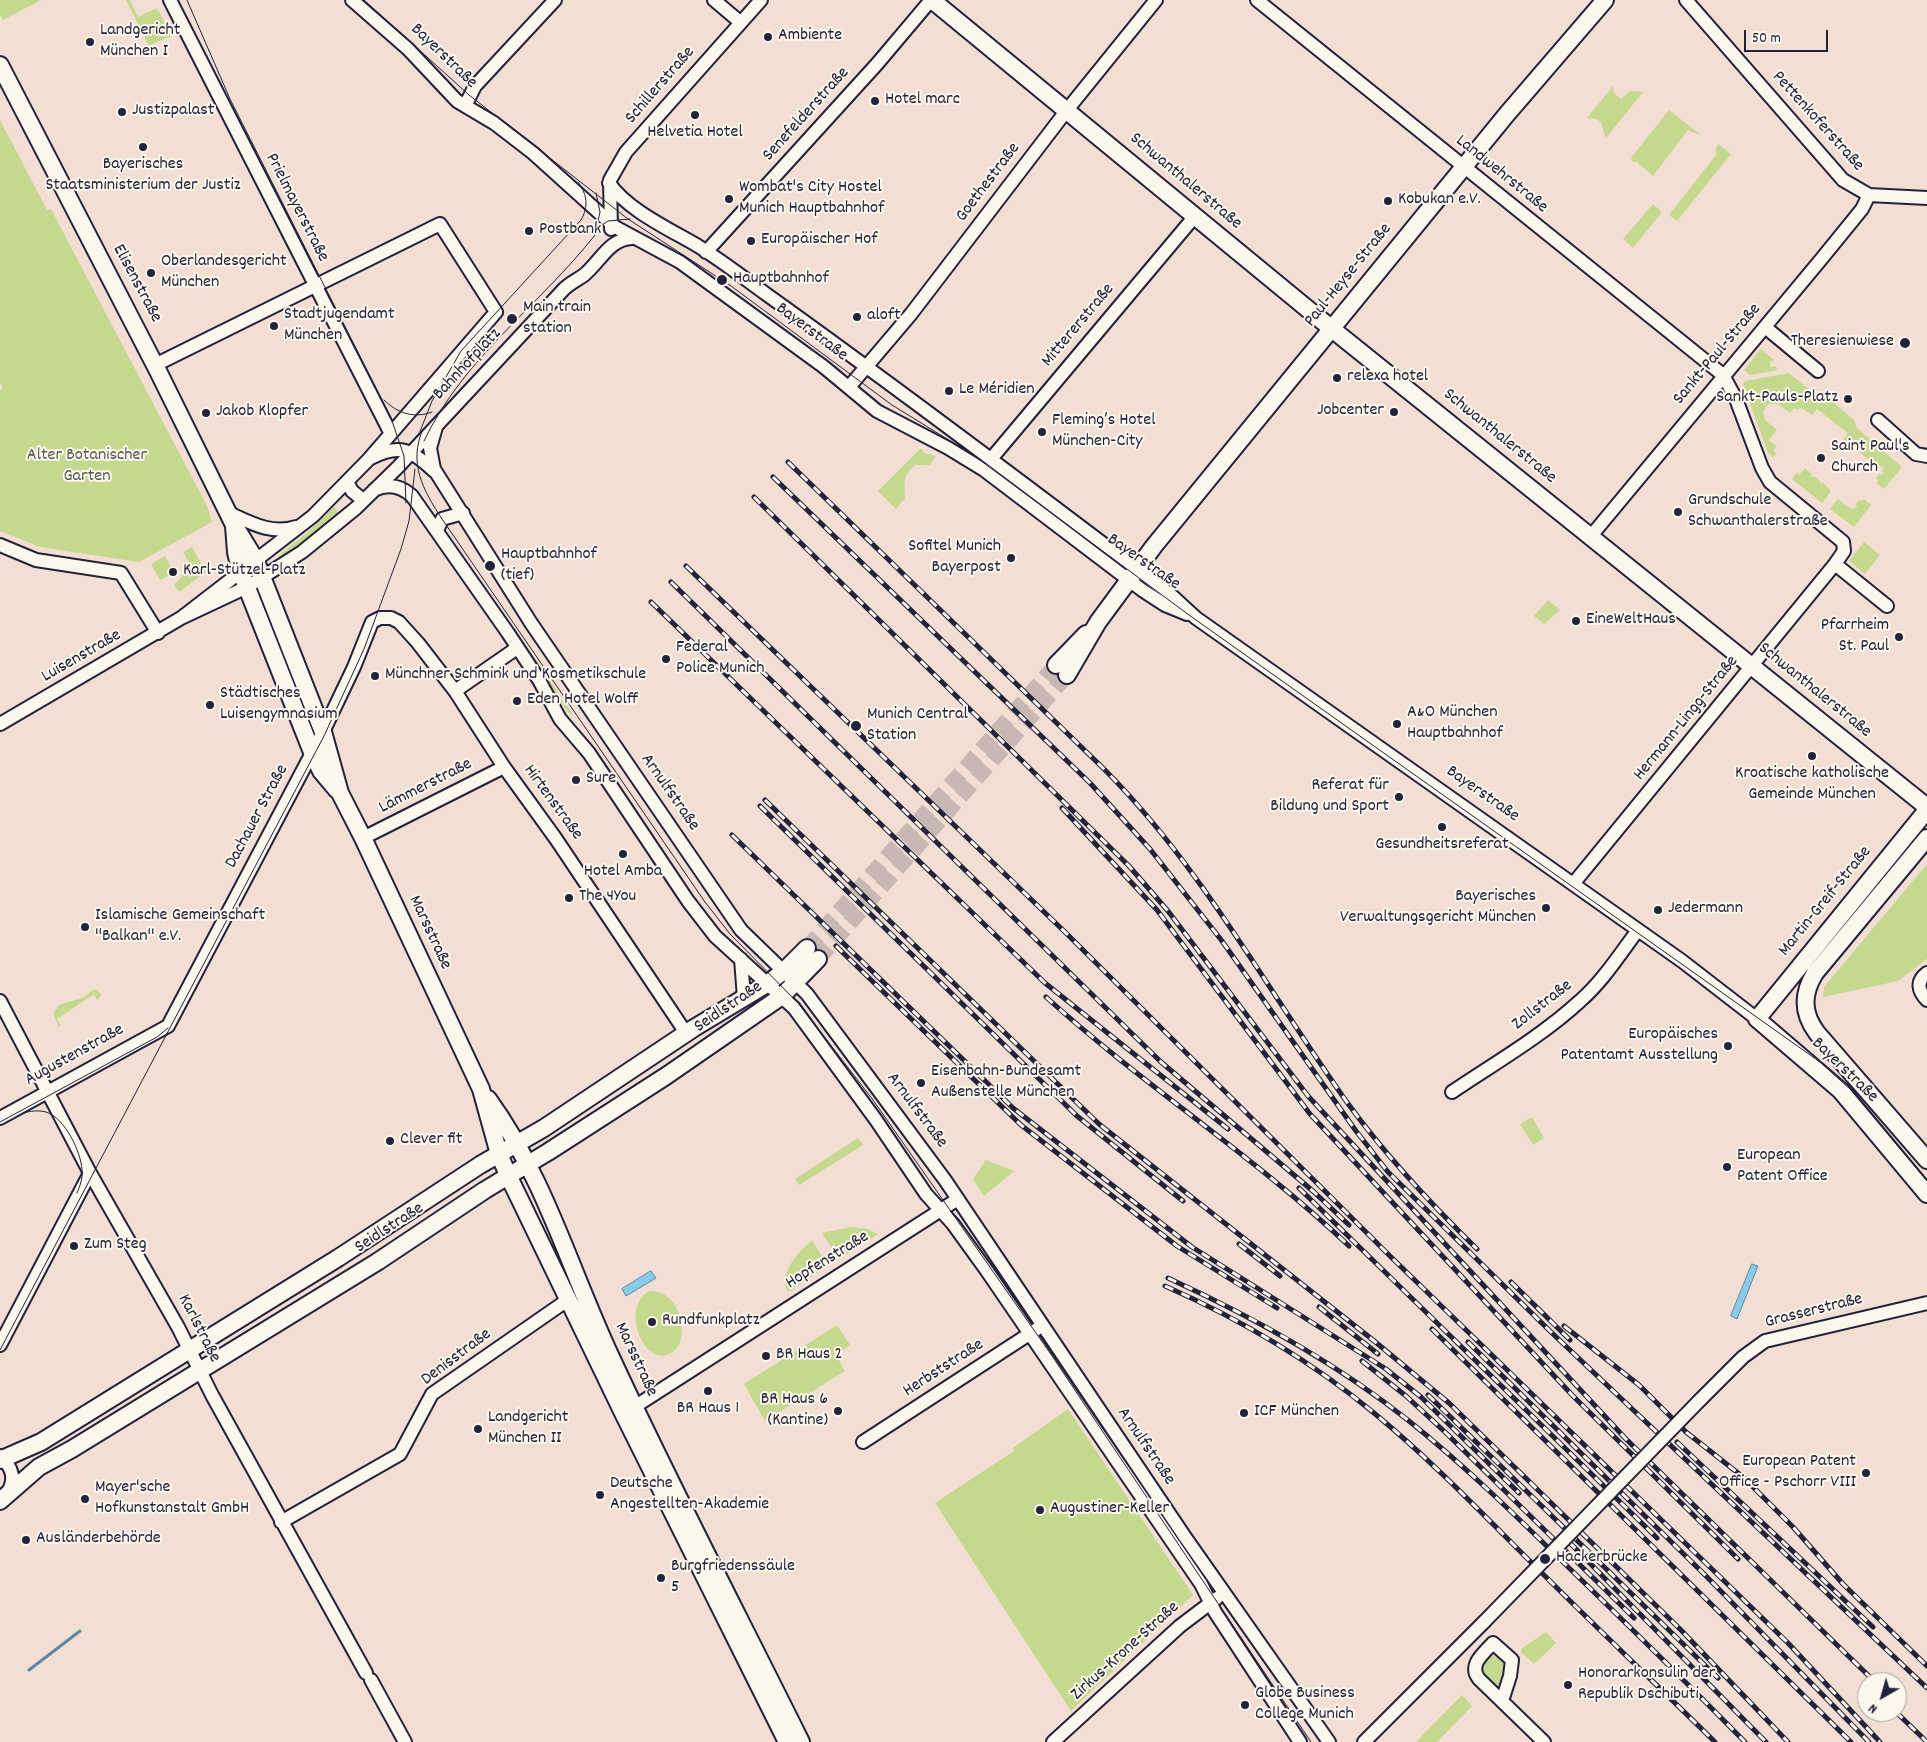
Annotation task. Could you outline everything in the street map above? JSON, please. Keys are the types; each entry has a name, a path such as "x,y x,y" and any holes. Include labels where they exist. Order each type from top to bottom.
{"main road":[{"name":"Schwanthalerstraße","path":"931,0 1068,110 1332,329 1927,808"},
{"name":"Paul-Heyse-Straße","path":"1062,670 1133,574 1555,57 1605,0"},
{"name":"Elisenstraße","path":"0,66 155,365 231,518 255,560 323,732"},
{"name":"Elisenstraße","path":"231,518 240,570 312,752"},
{"name":"Marsstraße","path":"323,732 340,793 364,838 481,1089 499,1154 508,1175 569,1299 629,1410 749,1651 801,1742"},
{"name":"Marsstraße","path":"312,752 321,771 340,793"},
{"name":"Martin-Greif-Straße","path":"1760,1016 1927,808"},
{"name":"Martin-Greif-Straße","path":"1830,1048 1806,1016 1804,1002 1809,983 1927,838"},
{"name":"Seidlstraße","path":"1,1458 41,1442 190,1350 499,1154 517,1145 686,1033 767,984 785,970 812,954 797,982 782,996 666,1076 508,1175 376,1262 72,1449 46,1462 3,1499"},
{"name":"Bayerstraße","path":"1760,1016 1841,1091 1927,1194"},
{"name":"Bayerstraße","path":"1830,1048 1927,1160"},
{"name":"Marsstraße","path":"481,1089 503,1120 540,1188 629,1410"},
{"name":"Marsstraße","path":"749,1651 787,1742"}],"street":[{"name":"Prielmayerstraße","path":"170,0 390,432"},
{"name":"Bayerstraße","path":"352,0 412,53 450,94 465,106 494,123 533,153 611,224 632,238 680,262 849,387 877,411 984,470 1133,574"},
{"path":"465,106 475,86 555,0"},
{"path":"714,0 740,22"},
{"name":"Schillerstraße","path":"611,224 610,183 614,170 626,152 761,0"},
{"name":"Senefelderstraße","path":"706,252 877,64 931,0"},
{"name":"Goethestraße","path":"849,387 911,314 1068,110 1156,0"},
{"name":"Landwehrstraße","path":"1257,0 1723,375"},
{"name":"Pettenkoferstraße","path":"1686,0 1830,167 1849,184 1869,195 1927,198"},
{"name":"Bayerstraße","path":"610,183 616,191 640,210 706,252 991,459 1133,574 1165,605 1196,618 1760,1016"},
{"name":"Sankt-Paul-Straße","path":"1591,536 1862,209 1869,195"},
{"name":"Mittererstraße","path":"991,459 1194,216"},
{"name":"Bahnhofplatz","path":"316,285 440,224 496,312 390,432 369,459"},
{"path":"611,224 611,246"},
{"name":"Bahnhofplatz","path":"374,490 436,427 456,403 560,294 585,274 611,246 622,240 632,238"},
{"path":"155,365 316,285"},
{"path":"1765,327 1818,371"},
{"name":"Hermann-Lingg-Straße","path":"1574,884 1752,667 1844,551 1843,542 1840,538 1777,488 1765,475 1736,399 1723,375"},
{"path":"1878,420 1916,454 1927,456"},
{"name":"Arnulfstraße","path":"436,427 430,448 433,464 439,477 536,630 741,930 797,982 958,1199 1164,1506 1329,1742"},
{"path":"369,459 398,449 412,452"},
{"name":"Arnulfstraße","path":"412,452 439,477"},
{"name":"Luisenstraße","path":"0,724 181,618 240,570 301,526 369,459"},
{"path":"347,482 352,491 363,500"},
{"name":"Arnulfstraße","path":"374,490 389,486 407,491 539,680 560,719 589,753 688,902 715,936 782,996 820,1042 926,1194 987,1271 1130,1476 1201,1584 1300,1742"},
{"name":"Luisenstraße","path":"181,618 247,587 302,552 374,490"},
{"path":"332,497 348,514"},
{"path":"436,531 442,519 463,513"},
{"path":"231,518 267,529 283,531 301,526"},
{"path":"0,545 36,560 122,573 158,633"},
{"path":"1835,564 1887,606"},
{"name":"Hirtenstraße","path":"372,622 385,618 399,622 418,643 455,691 504,767 556,838 686,1033"},
{"name":"Dachauer Straße","path":"168,1026 323,732 354,667 372,622"},
{"path":"455,691 517,648"},
{"name":"Lämmerstraße","path":"364,838 504,767"},
{"name":"Zollstraße","path":"1452,1092 1530,1040 1581,1001 1638,930"},
{"name":"Seidlstraße","path":"741,959 744,998"},
{"path":"1927,973 1922,978 1919,987 1920,993 1927,1000"},
{"name":"Karlstraße","path":"0,1001 90,1173 190,1350 199,1371 281,1522 405,1742"},
{"name":"Augustenstraße","path":"0,1118 168,1026"},
{"path":"0,1345 90,1173"},
{"name":"Hopfenstraße","path":"629,1410 958,1199"},
{"name":"Denisstraße","path":"281,1522 400,1454 432,1394 569,1299"},
{"name":"Grasserstraße","path":"1364,1742 1434,1674 1743,1357 1765,1341 1927,1303"},
{"name":"Herbststraße","path":"863,1442 1043,1324"},
{"path":"1,1458 12,1473 11,1486 3,1499"},
{"name":"Zirkus-Krone-Straße","path":"1053,1742 1137,1663 1225,1592"},
{"path":"1502,1701 1544,1742"}],"green space":[{"path":"0,0 41,0 3,20 0,14"},
{"path":"126,0 130,0 138,17 155,9 159,11 171,36 149,46"},
{"path":"1613,86 1614,93 1621,99 1630,91 1643,92 1606,138 1600,121 1587,118"},
{"path":"1669,110 1702,136 1688,130 1653,176 1637,162 1633,162 1631,158"},
{"name":"Alter Botanischer Garten","path":"0,120 47,210 51,209 208,508 212,522 139,562 40,547 0,531 0,390 3,388 0,382"},
{"path":"1718,144 1731,154 1677,221 1669,215 1716,155"},
{"path":"1653,204 1662,212 1633,248 1623,239"},
{"path":"1761,349 1774,360 1770,362 1770,367 1776,366 1777,370 1750,375 1744,370"},
{"path":"1789,373 1818,397 1827,397 1854,420 1857,428 1902,467 1884,489 1877,483 1878,480 1876,478 1884,473 1882,471 1884,468 1861,454 1861,451 1859,453 1852,447 1852,443 1850,445 1843,440 1848,433 1817,409 1812,415 1802,408 1797,410 1794,408 1790,413 1778,404 1768,404 1763,412 1765,420 1777,430 1769,440 1777,446 1773,451 1777,454 1773,457 1768,453 1743,384 1745,381"},
{"path":"920,449 924,453 936,456 930,465 915,465 908,473 905,480 905,498 896,509 878,491"},
{"path":"1805,468 1812,474 1810,477 1814,476 1821,482 1820,484 1823,483 1830,489 1830,493 1822,503 1792,479 1796,473 1799,475"},
{"path":"1838,499 1851,509 1858,507 1855,505 1859,500 1862,501 1864,499 1871,505 1854,527 1830,509"},
{"path":"334,507 340,514 280,560 278,556 307,533"},
{"path":"1864,542 1880,555 1865,574 1849,561"},
{"path":"192,547 206,572 179,592 174,585 191,566 183,552"},
{"path":"165,556 174,573 160,580 151,564"},
{"path":"1548,600 1560,610 1544,624 1534,616"},
{"path":"519,635 574,716 568,712 525,649 514,638"},
{"path":"1927,864 1927,959 1898,981 1823,997 1824,987"},
{"path":"95,989 102,995 97,1000 94,994 57,1019 61,1026 59,1027 53,1014 59,1005 82,998"},
{"path":"1532,1117 1544,1138 1533,1145 1520,1124"},
{"path":"858,1138 863,1145 799,1185 795,1179"},
{"path":"986,1160 1014,1171 984,1196 973,1179"},
{"path":"851,1227 867,1229 878,1234 839,1259 822,1233"},
{"path":"812,1240 828,1266 788,1292 786,1277 791,1263"},
{"path":"650,1291 664,1294 670,1298 680,1316 682,1334 679,1345 674,1351 664,1356 654,1353 646,1346 636,1323 636,1310 641,1299"},
{"path":"837,1325 850,1345 836,1355 845,1371 765,1421 744,1384"},
{"name":"Augustiner-Keller","path":"1068,1409 1193,1595 1071,1711 935,1503 1014,1451 1013,1448"},
{"path":"1546,1632 1556,1643 1534,1664 1521,1652 1521,1649"},
{"path":"1492,1656 1501,1658 1506,1664 1498,1686 1481,1671 1481,1668"},
{"path":"1462,1695 1472,1706 1437,1742 1416,1742"}],"water":[{"path":"1752,1264 1758,1266 1737,1319 1731,1316"},
{"path":"651,1271 656,1278 626,1296 622,1289"}],"waterway":[{"path":"29,1670 80,1631"}],"tunnel":[{"path":"807,948 1056,665"},
{"path":"818,959 1067,675"}],"tram line":[{"path":"187,0 230,99 391,418 404,456 406,503"},
{"path":"364,0 469,95 628,219 731,286 892,405 973,455 1189,615 1820,1062 1850,1089 1927,1181"},
{"path":"419,434 432,401 461,351 581,220 584,215 586,200 578,182"},
{"path":"424,441 440,411 459,384 503,333 551,285 595,235 600,212 596,193"},
{"path":"595,230 608,221 630,219"},
{"path":"384,400 394,408 412,415 432,412"},
{"path":"423,429 419,441 417,465 424,487 442,519 705,902 730,934 798,1003 873,1100 1050,1353 1311,1742"},
{"path":"0,1350 324,736 364,649 401,549 409,521 415,469"},
{"path":"0,1122 157,1037 168,1028"},
{"path":"23,1113 40,1111 53,1115 71,1136 79,1154 82,1170 77,1193"}],"railway":[{"path":"788,462 1104,769 1139,807 1203,889 1349,1105 1410,1180 1477,1249"},
{"path":"773,477 1090,783 1150,849 1222,941 1356,1131 1388,1172 1553,1334 1927,1688"},
{"path":"754,497 1129,866 1168,911 1308,1096 1625,1438 1865,1672"},
{"path":"686,566 1068,935 1391,1257 1788,1643 1880,1742"},
{"path":"671,582 1161,1062 1314,1192 1349,1225"},
{"path":"651,602 1045,983 1228,1129"},
{"path":"765,800 1099,1124 1373,1340 1449,1403 1680,1629 1788,1742"},
{"path":"760,806 1077,1116 1183,1201"},
{"path":"1062,808 1157,910 1310,1114 1573,1396 1738,1559"},
{"path":"732,835 1013,1108 1192,1247 1386,1369 1421,1397 1519,1493"},
{"path":"836,946 1021,1125 1177,1246 1277,1308"},
{"path":"1046,997 1121,1060 1313,1213 1349,1246"},
{"path":"1299,1188 1657,1538"},
{"path":"1239,1244 1280,1276"},
{"path":"1168,1278 1231,1308 1293,1342 1352,1379 1409,1421 1508,1508 1745,1742"},
{"path":"1511,1282 1570,1340"},
{"path":"1165,1286 1220,1312 1274,1342 1350,1394 1397,1432 1715,1742"},
{"path":"1319,1307 1378,1354"},
{"path":"1564,1326 1639,1385 1686,1432 1743,1477 1793,1527 1843,1584 1927,1666"},
{"path":"1432,1329 1851,1742"},
{"path":"1468,1342 1704,1574 1869,1742"},
{"path":"1362,1361 1406,1396 1445,1432 1634,1618"},
{"path":"1428,1395 1718,1678"},
{"path":"1677,1442 1873,1627"},
{"path":"1569,1542 1766,1742"},
{"path":"1906,1722 1927,1742"}],"place":[{"name":"Ambiente","path":"768,37"},
{"name":"Landgericht München I","path":"90,42"},
{"name":"Hotel marc","path":"875,101"},
{"name":"Justizpalast","path":"122,112"},
{"name":"Helvetia Hotel","path":"695,115"},
{"name":"Bayerisches Staatsministerium der Justiz","path":"143,147"},
{"name":"Wombat's City Hostel Munich Hauptbahnhof","path":"729,199"},
{"name":"Kobukan e.V.","path":"1388,201"},
{"name":"Postbank","path":"529,231"},
{"name":"Europäischer Hof","path":"751,241"},
{"name":"Oberlandesgericht München","path":"151,273"},
{"name":"Hauptbahnhof","path":"722,280"},
{"name":"aloft","path":"857,317"},
{"name":"Main train station","path":"512,319"},
{"name":"Stadtjugendamt München","path":"274,326"},
{"name":"Theresienwiese","path":"1905,343"},
{"name":"relexa hotel","path":"1337,378"},
{"name":"Le Méridien","path":"949,391"},
{"name":"Sankt-Pauls-Platz","path":"1848,399"},
{"name":"Jobcenter","path":"1394,412"},
{"name":"Jakob Klopfer","path":"206,413"},
{"name":"Fleming’s Hotel München-City","path":"1042,432"},
{"name":"Saint Paul's Church","path":"1821,458"},
{"name":"Grundschule Schwanthalerstraße","path":"1678,512"},
{"name":"Sofitel Munich Bayerpost","path":"1011,558"},
{"name":"Hauptbahnhof (tief)","path":"490,566"},
{"name":"Karl-Stützel-Platz","path":"173,572"},
{"name":"EineWeltHaus","path":"1576,621"},
{"name":"Pfarrheim St. Paul","path":"1899,637"},
{"name":"Federal Police Munich","path":"666,659"},
{"name":"Münchner Schmink und Kosmetikschule","path":"375,676"},
{"name":"Eden Hotel Wolff","path":"517,701"},
{"name":"Städtisches Luisengymnasium","path":"210,705"},
{"name":"A&O München Hauptbahnhof","path":"1397,724"},
{"name":"Munich Central Station","path":"856,726"},
{"name":"Kroatische katholische Gemeinde München","path":"1812,756"},
{"name":"Sure","path":"576,780"},
{"name":"Referat für Bildung und Sport","path":"1399,797"},
{"name":"Gesundheitsreferat","path":"1442,827"},
{"name":"Hotel Amba","path":"623,854"},
{"name":"The 4You","path":"569,898"},
{"name":"Bayerisches Verwaltungsgericht München","path":"1546,908"},
{"name":"Jedermann","path":"1658,910"},
{"name":"Islamische Gemeinschaft ''Balkan'' e.V.","path":"85,927"},
{"name":"Europäisches Patentamt Ausstellung","path":"1728,1046"},
{"name":"Eisenbahn-Bundesamt Außenstelle München","path":"921,1083"},
{"name":"Clever fit","path":"390,1141"},
{"name":"European Patent Office","path":"1727,1167"},
{"name":"Zum Steg","path":"74,1246"},
{"name":"Rundfunkplatz","path":"652,1322"},
{"name":"BR Haus 2","path":"766,1356"},
{"name":"BR Haus 1","path":"708,1391"},
{"name":"BR Haus 6 (Kantine)","path":"838,1411"},
{"name":"ICF München","path":"1244,1413"},
{"name":"Landgericht München II","path":"478,1429"},
{"name":"European Patent Office - Pschorr VIII","path":"1866,1473"},
{"name":"Deutsche Angestellten-Akademie","path":"600,1495"},
{"name":"Mayer'sche Hofkunstanstalt GmbH","path":"85,1499"},
{"name":"Augustiner-Keller","path":"1040,1510"},
{"name":"Ausländerbehörde","path":"26,1540"},
{"name":"Hackerbrücke","path":"1545,1559"},
{"name":"Burgfriedenssäule 5","path":"661,1578"},
{"name":"Honorarkonsulin der Republik Dschibuti","path":"1568,1685"},
{"name":"Globe Business College Munich","path":"1245,1705"}]}
